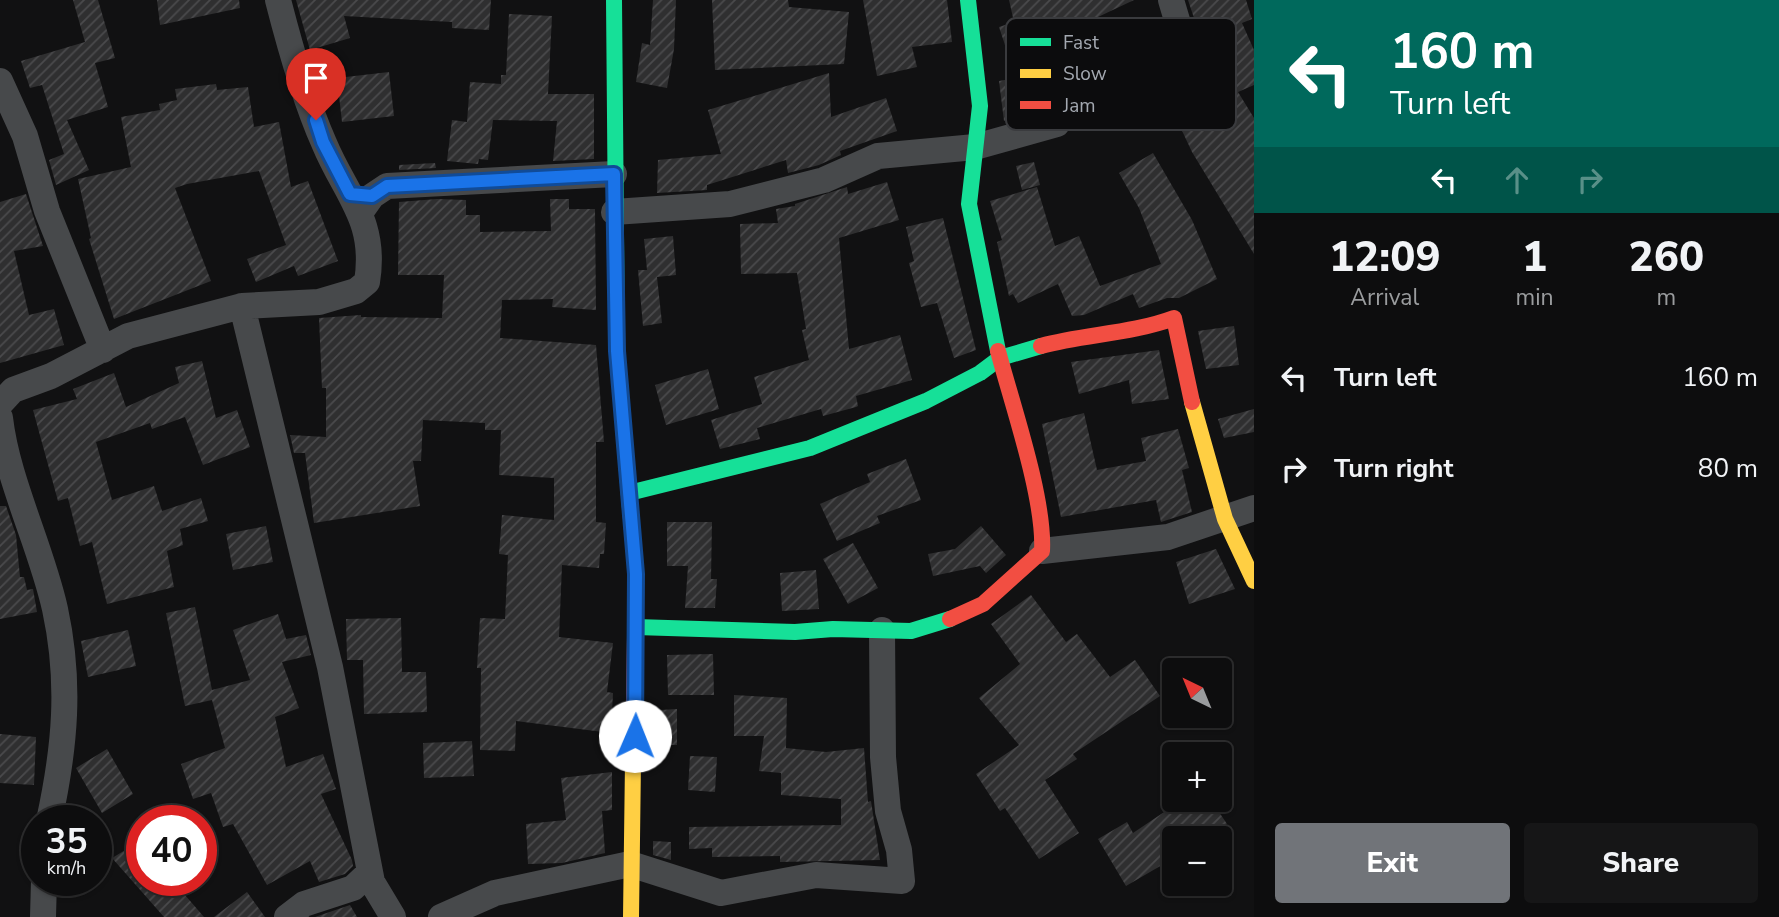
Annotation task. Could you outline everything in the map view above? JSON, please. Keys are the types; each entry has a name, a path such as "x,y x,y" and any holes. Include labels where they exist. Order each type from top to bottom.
{"street":[{"path":"0,404 13,390 51,376 128,336 242,306 319,302 356,291 367,282 370,261 361,201 323,142 278,0"},
{"path":"614,0 617,351 636,574 631,917"},
{"path":"968,0 980,106 969,204 988,312 1034,490 1043,536 1042,551"},
{"path":"1171,0 1176,18"},
{"path":"0,81 25,136 47,211 103,349"},
{"path":"614,212 730,204 824,180 878,156 975,147 1036,130"},
{"path":"361,201 387,186 614,174"},
{"path":"242,306 330,667 372,882 393,917"},
{"path":"629,493 810,448 926,401 980,373 1000,358 1074,337 1144,329 1174,318 1188,389 1225,519 1254,581"},
{"path":"0,418 55,609 66,701 62,763 53,805"},
{"path":"636,627 795,632 911,631 965,615 993,597 1042,551 1168,537 1254,508"},
{"path":"442,917 495,893 630,864 721,893 816,875 902,881 899,850 888,811 883,757 882,630"},
{"path":"287,917 304,904 353,888 370,872"},
{"path":"43,917 44,896"}],"building":[{"path":"73,0 98,0 115,58 95,63 108,107 67,120 89,170 56,185 49,160 64,154 42,85 30,88 21,61 85,42"},
{"path":"157,0 239,0 240,8 160,25"},
{"path":"296,0 491,0 489,30 452,28 452,22 344,16 350,38 310,50"},
{"path":"653,0 676,0 674,49 667,88 636,82 642,43 650,45"},
{"path":"712,0 788,0 789,7 849,12 844,64 715,70"},
{"path":"863,0 947,0 952,42 912,47 917,67 877,76"},
{"path":"1009,0 1134,0 1096,18 1013,18"},
{"path":"1188,0 1246,0 1252,19 1242,23 1254,50 1254,85 1238,92 1254,118 1254,254 1192,152 1182,130 1236,130 1236,18 1194,18"},
{"path":"509,14 552,16 548,94 594,94 594,159 553,161 557,121 493,120 488,160 479,159 478,164 447,161 452,120 467,122 470,82 501,84 501,75 506,75"},
{"path":"1006,25 1006,48 999,27"},
{"path":"389,72 394,116 342,122 337,78"},
{"path":"829,73 831,117 886,98 897,131 840,151 841,155 819,165 788,173 786,160 707,185 707,190 657,193 658,160 721,154 708,110"},
{"path":"1006,80 1004,121 999,81"},
{"path":"216,84 217,90 248,87 254,127 279,122 291,187 308,181 338,261 298,276 294,266 256,282 247,259 286,245 259,171 187,184 175,188 211,281 114,319 89,239 91,238 78,179 131,167 121,117 160,110 159,104 177,100 175,89"},
{"path":"1153,153 1192,220 1217,279 1179,298 1167,298 1139,308 1133,294 1084,315 1072,316 1058,284 1018,303 1013,294 1009,296 997,242 1002,240 990,201 1037,187 1055,246 1079,236 1100,286 1161,264 1139,208 1119,173"},
{"path":"1034,162 1040,185 1022,190 1016,166"},
{"path":"435,163 436,168 399,170 399,165"},
{"path":"887,182 899,220 839,238 849,349 900,335 912,380 856,396 856,407 823,416 821,409 757,428 760,439 720,449 711,420 762,404 754,377 809,360 802,330 806,329 797,273 741,274 740,224 778,223 776,209 795,206 847,187 848,194"},
{"path":"26,194 43,246 14,251 29,315 54,309 64,345 0,363 0,202"},
{"path":"550,199 569,199 569,209 595,209 596,310 552,307 553,299 502,300 500,338 596,345 604,442 596,442 596,522 606,523 604,554 600,554 599,568 562,565 559,637 613,643 607,692 613,693 611,733 516,721 515,751 480,750 481,668 477,668 480,618 505,619 508,555 499,554 502,515 554,520 554,478 499,475 501,430 485,430 485,423 423,420 421,461 413,461 420,506 314,523 305,453 294,453 290,435 326,437 326,388 322,388 319,318 361,315 442,318 444,275 398,275 399,202 466,200 466,215 480,215 480,232 551,231"},
{"path":"943,218 976,350 954,358 937,303 921,307 909,263 914,261 906,227"},
{"path":"673,236 676,275 657,277 662,323 643,326 638,270 647,270 644,239"},
{"path":"1234,326 1239,365 1206,369 1198,331"},
{"path":"1159,350 1169,399 1132,404 1129,380 1079,394 1071,362"},
{"path":"202,361 216,418 237,410 250,447 203,465 185,417 152,429 150,423 96,442 112,500 154,486 162,511 201,498 208,521 180,529 183,545 167,551 174,587 107,604 92,542 80,546 68,498 58,501 33,410 77,399 73,389 114,373 126,407 179,383 175,367"},
{"path":"708,369 719,409 666,425 655,385"},
{"path":"1254,409 1254,432 1224,438 1218,419"},
{"path":"1084,413 1097,470 1146,461 1141,438 1178,429 1189,468 1182,470 1192,512 1161,522 1156,500 1061,517 1042,424"},
{"path":"906,459 921,500 877,516 880,523 837,541 820,504 870,482 867,474"},
{"path":"0,506 6,506 16,535 20,577 24,577 27,590 33,589 37,612 0,619"},
{"path":"667,522 712,522 711,579 717,579 715,608 685,608 688,566 667,566"},
{"path":"266,526 273,562 233,570 226,534"},
{"path":"981,526 1006,555 986,573 980,566 933,576 928,554 955,549"},
{"path":"853,543 878,588 848,604 823,559"},
{"path":"1216,549 1235,589 1189,604 1176,562"},
{"path":"816,570 819,609 782,611 780,573"},
{"path":"1031,595 1066,642 1077,634 1110,677 1135,660 1160,696 1073,754 1077,759 1045,780 1079,833 1039,859 1005,808 1000,811 976,774 1019,745 979,698 1020,664 991,624"},
{"path":"195,607 212,690 250,680 233,630 278,614 286,639 306,635 311,655 282,662 299,708 275,717 286,767 323,754 336,789 321,794 352,860 353,866 345,874 319,882 310,861 267,885 233,824 223,827 211,793 193,799 181,764 225,748 212,700 185,706 166,613"},
{"path":"401,618 402,672 426,672 427,712 364,714 363,660 347,660 346,619"},
{"path":"128,630 136,666 88,677 81,641"},
{"path":"713,654 714,695 668,695 667,655"},
{"path":"734,695 787,698 786,748 826,752 864,748 868,802 871,801 880,860 780,862 780,856 712,857 712,848 689,849 689,827 841,825 841,799 781,795 781,773 759,771 764,736 734,736"},
{"path":"677,709 677,745 658,745 659,710"},
{"path":"0,734 36,737 34,785 0,783"},
{"path":"472,741 474,776 424,778 423,743"},
{"path":"107,749 133,794 112,807 97,805 76,768"},
{"path":"690,756 717,757 715,792 688,790"},
{"path":"612,772 612,810 602,811 605,853 562,863 528,864 526,824 566,820 561,778"},
{"path":"1164,812 1219,812 1227,824 1162,826 1162,865 1126,886 1098,839 1127,822 1133,833"},
{"path":"653,841 671,842 671,860 653,855"},
{"path":"126,850 126,874 112,858"},
{"path":"247,892 265,917 214,917"},
{"path":"145,896 186,896 204,917 164,917"},
{"path":"350,905 357,917 315,917"}],"traffic: fast":[{"path":"614,0 617,351 630,508"},
{"path":"968,0 980,106 969,204 998,351"},
{"path":"629,493 810,448 926,401 980,373 1000,358 1041,346"},
{"path":"636,627 795,632 833,629 911,631 950,619"}],"traffic: slow":[{"path":"1192,402 1225,519 1254,581"},
{"path":"631,917 633,762"}],"traffic: jam":[{"path":"1041,346 1174,318 1192,402"},
{"path":"950,619 983,604 1042,551 1042,530 1033,479 998,351"},
{"path":"630,508 636,574 633,762"}],"route":[{"path":"316,120 323,142 350,194 372,196 387,186 614,174 617,351 636,574 635,736"}]}
